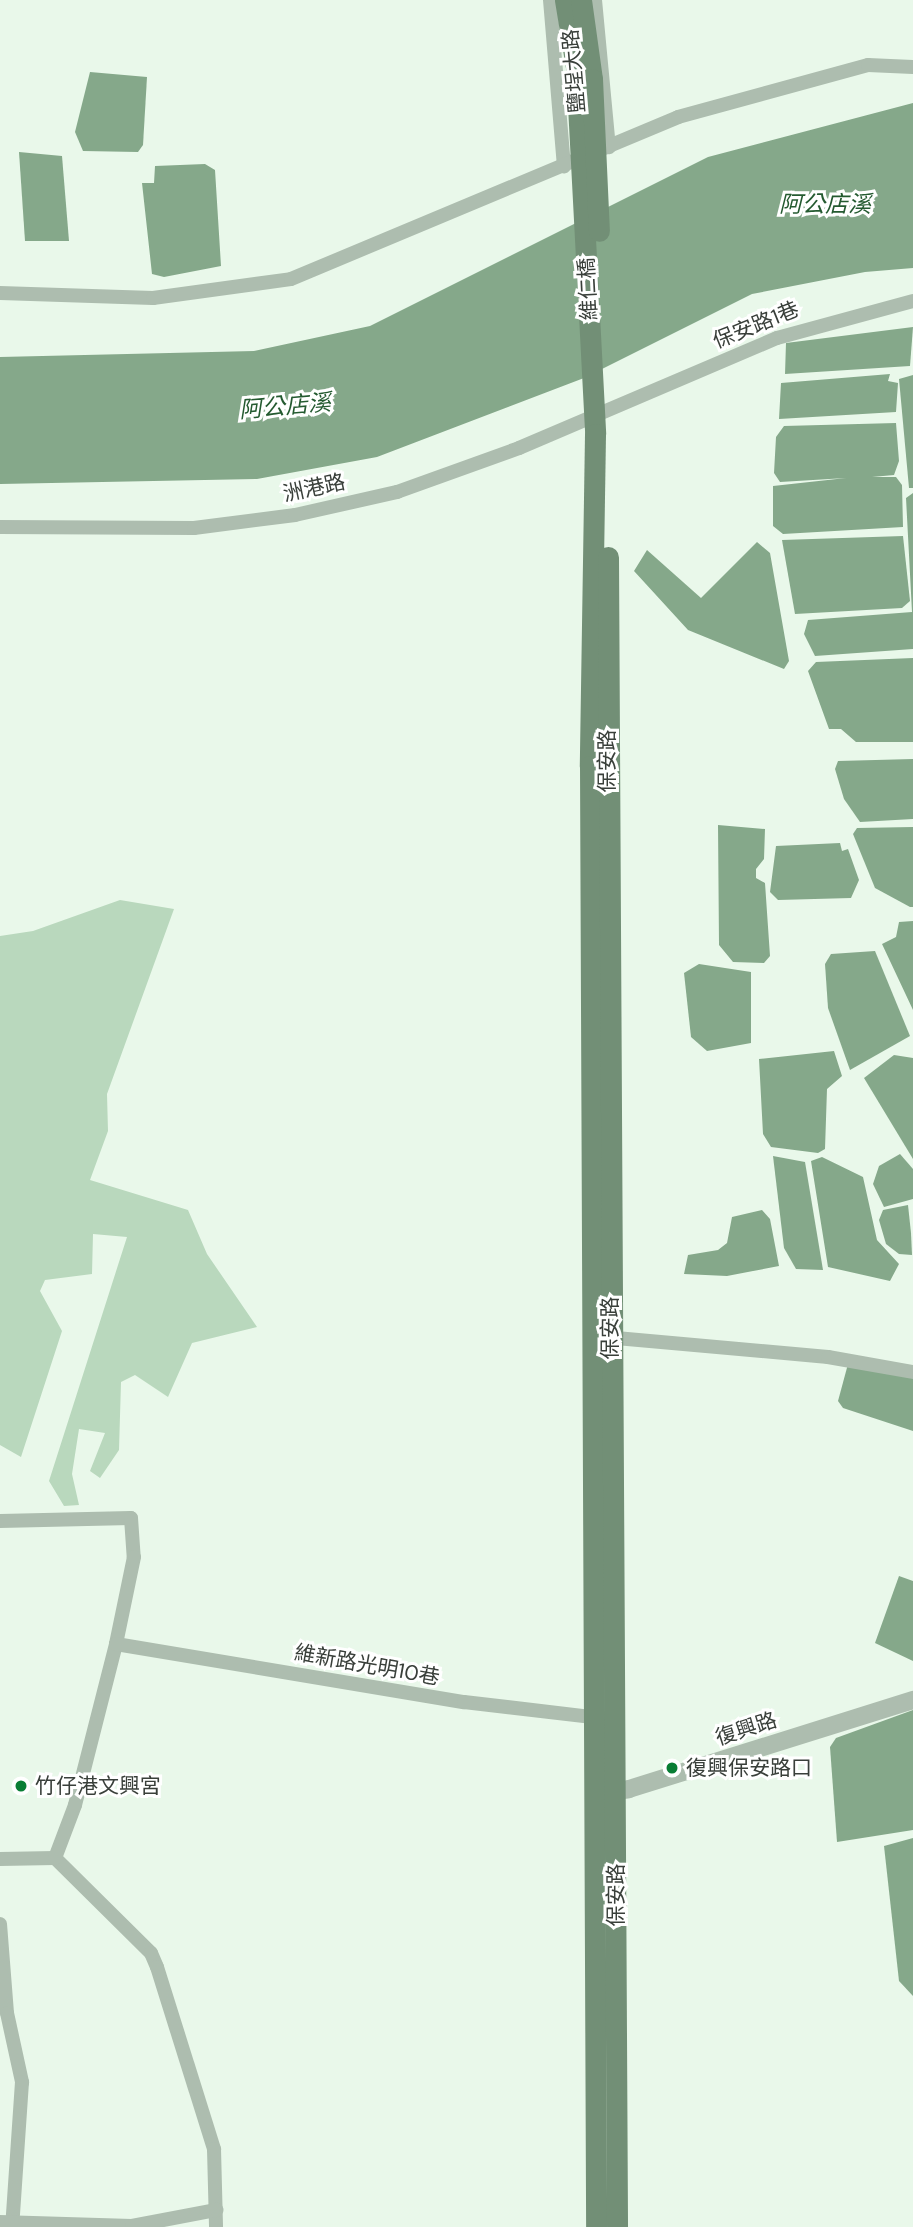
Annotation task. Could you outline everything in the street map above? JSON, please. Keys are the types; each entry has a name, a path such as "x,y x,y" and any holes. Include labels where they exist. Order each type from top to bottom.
{"main road":[{"name":"鹽埕大路","path":"565,0 595,143"},
{"name":"鹽埕大路","path":"580,0 595,143"},
{"name":"維仁橋","path":"595,143 602,432"},
{"name":"保安路","path":"596,2227 591,1720 600,1337 602,432"},
{"name":"保安路","path":"600,1337 615,1792 617,2227"}],"street":[{"path":"550,0 564,166"},
{"path":"595,0 595,143"},
{"path":"0,293 153,298 291,279 564,166 595,143 821,75 868,65 913,68"},
{"name":"保安路1巷","path":"621,405 777,338 913,301"},
{"name":"洲港路","path":"0,527 194,528 295,515 397,492 621,405"},
{"path":"600,1337 828,1357 913,1372"},
{"path":"0,1521 131,1518 134,1556 116,1644 75,1805 55,1858"},
{"name":"維新路光明10巷","path":"116,1644 591,1720 613,1716"},
{"name":"復興路","path":"592,1794 615,1792 913,1700"},
{"path":"0,1859 55,1858 154,1960 214,2149 216,2227"},
{"path":"0,1924 7,2013 22,2082 8,2224 132,2226 216,2210"}],"shaded area":[{"path":"120,900 174,909 107,1094 108,1131 90,1180 188,1210 207,1254 257,1327 192,1343 168,1397 135,1375 121,1382 119,1450 100,1478 90,1471 105,1433 79,1429 72,1474 79,1505 64,1506 49,1481 127,1237 93,1234 92,1274 45,1280 40,1291 62,1331 21,1457 0,1445 0,936 33,931"}],"water":[{"path":"90,72 147,77 143,145 138,152 83,151 75,132"},
{"name":"阿公店溪","path":"913,103 913,268 865,272 752,294 584,378 377,457 257,479 0,484 0,357 254,351 370,326 708,157"},
{"path":"19,152 62,156 69,241 25,241"},
{"path":"205,164 215,170 221,266 164,277 152,274 142,183 154,183 155,166"},
{"path":"913,327 910,366 785,374 786,343"},
{"path":"890,374 888,381 898,383 896,412 779,419 781,383"},
{"path":"913,375 913,488 909,488 899,379"},
{"path":"896,423 899,461 894,475 872,477 896,477 902,485 903,527 783,534 773,526 773,486 846,478 780,482 774,473 776,437 784,426"},
{"path":"913,493 913,649 815,656 804,634 808,620 912,612 906,498"},
{"path":"903,536 910,601 902,608 795,614 782,540"},
{"path":"757,542 770,553 789,661 784,669 688,630 634,571 647,550 701,598"},
{"path":"913,658 913,742 856,742 841,729 829,729 808,671 816,662"},
{"path":"913,759 913,819 860,822 844,799 835,769 838,761"},
{"path":"718,825 765,829 764,859 756,869 756,878 765,883 770,956 764,963 733,962 719,945"},
{"path":"913,827 913,907 910,907 875,888 853,834 857,828"},
{"path":"840,843 842,851 848,849 859,880 851,898 778,900 770,892 776,846"},
{"path":"913,921 913,1010 882,944 896,937 899,922"},
{"path":"875,951 910,1036 850,1070 828,1008 825,964 831,954"},
{"path":"699,964 751,972 751,1043 707,1051 691,1037 684,973"},
{"path":"834,1051 842,1076 827,1089 825,1149 818,1153 771,1147 763,1134 759,1059"},
{"path":"894,1055 913,1058 913,1159 864,1078"},
{"path":"900,1154 913,1169 913,1199 884,1207 873,1184 879,1166"},
{"path":"773,1156 805,1162 823,1270 796,1269 784,1248"},
{"path":"822,1157 863,1177 877,1240 899,1264 890,1281 828,1267 811,1161"},
{"path":"908,1205 912,1255 899,1254 886,1244 879,1220 883,1210"},
{"path":"762,1210 770,1219 779,1266 727,1276 684,1274 688,1255 718,1250 727,1243 732,1217"},
{"path":"848,1364 913,1375 913,1431 843,1408 838,1401"},
{"path":"899,1576 913,1581 913,1661 875,1643"},
{"path":"913,1710 913,1830 837,1842 830,1747 836,1738"},
{"path":"913,1838 913,1996 899,1981 884,1846"}],"place":[{"name":"復興保安路口","path":"672,1768"},
{"name":"竹仔港文興宮","path":"21,1786"}]}
